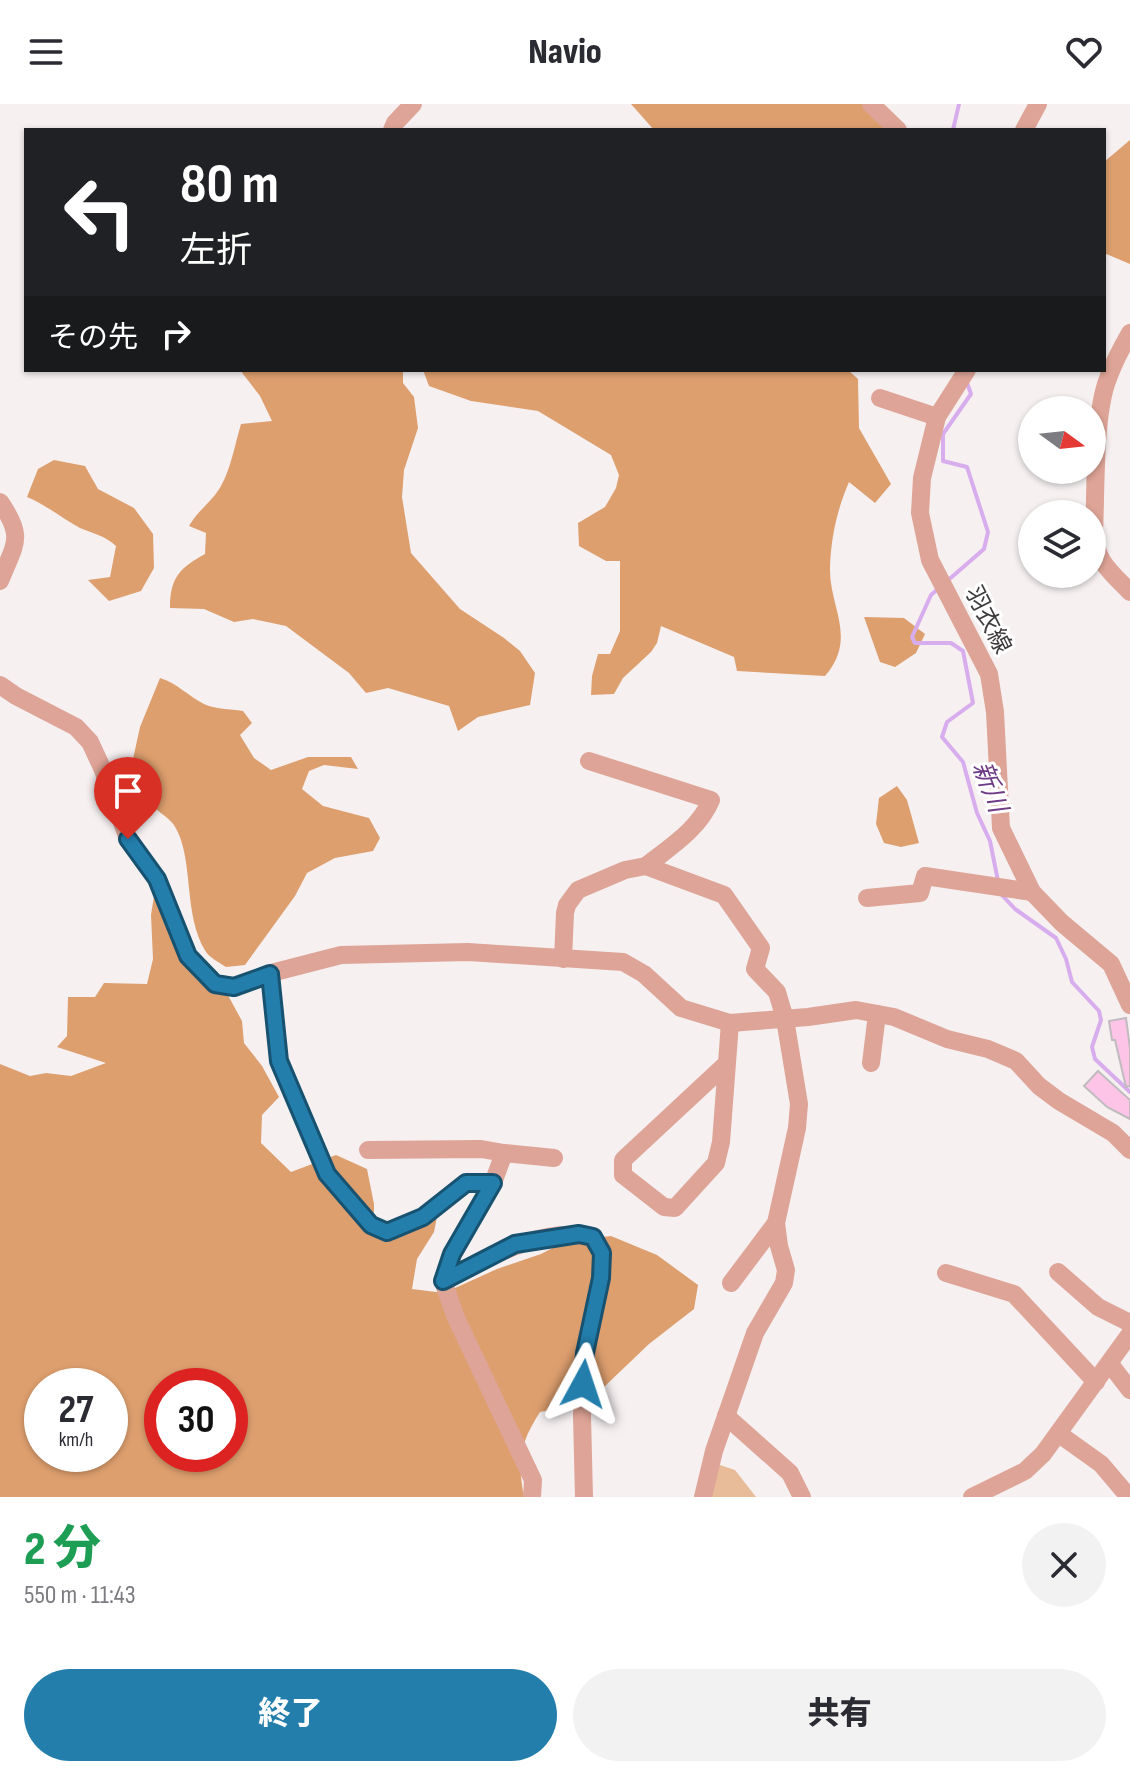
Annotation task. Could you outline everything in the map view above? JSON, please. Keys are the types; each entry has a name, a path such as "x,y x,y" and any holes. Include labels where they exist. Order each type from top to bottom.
{"street":[{"path":"393,128 413,104"},
{"path":"871,104 896,128"},
{"path":"1025,128 1038,104"},
{"path":"1130,333 1116,357 1105,386 1094,533 1095,551 1100,561 1130,592"},
{"name":"羽衣線","path":"966,372 937,417 922,478 920,513 930,560 989,674 995,712 1001,828 1032,892 1062,923 1111,964 1130,1005"},
{"path":"880,398 937,417"},
{"path":"0,502 16,529 14,545 0,581"},
{"path":"0,685 76,727 90,742 128,839 157,879 188,956 215,984 234,987 341,955 468,952 623,962 644,974 681,1008 730,1023 856,1010 894,1017 947,1039 988,1049 1016,1061 1059,1101 1113,1133 1130,1150"},
{"path":"563,959 565,913 578,890 625,870 646,866 682,838 706,813 711,800 589,761"},
{"path":"646,866 724,895 761,948 755,969 777,992 785,1019 799,1104 797,1128 776,1223 786,1270 784,1283 755,1333 714,1451 703,1497"},
{"path":"867,898 920,893 925,876 1032,892"},
{"path":"270,974 279,1061 327,1174 371,1225 387,1232 399,1229 423,1217 466,1183 493,1183"},
{"path":"871,1063 877,1014"},
{"path":"725,1065 623,1160 623,1175 664,1207 675,1208 716,1163 721,1142 730,1023"},
{"path":"368,1150 481,1149 554,1158"},
{"path":"504,1153 493,1183 452,1254 443,1281 456,1318 533,1480 532,1497"},
{"path":"731,1283 776,1223"},
{"path":"443,1281 515,1244 579,1234 593,1237 602,1253 601,1278 585,1353 582,1416 584,1497"},
{"path":"1058,1272 1098,1307 1130,1323"},
{"path":"946,1273 1014,1294 1096,1382"},
{"path":"972,1497 1025,1471 1059,1434 1130,1334"},
{"path":"1110,1364 1130,1390"},
{"path":"726,1416 790,1473 802,1497"},
{"path":"1059,1434 1101,1464 1129,1497"}],"shaded area":[{"path":"631,104 862,104 885,128 652,128"},
{"path":"1130,140 1130,264 1106,254 1106,160"},
{"path":"242,372 403,372 403,383 414,397 418,428 404,470 402,497 411,553 460,609 520,651 535,673 530,705 478,717 458,731 449,706 388,688 366,693 349,673 286,626 253,619 234,622 204,609 170,608 174,581 183,569 205,554 206,533 189,526 221,486 241,424 272,421 260,396"},
{"path":"424,372 850,372 858,379 859,428 891,484 875,503 849,482 841,503 833,535 830,568 841,635 835,662 825,676 737,671 734,657 661,626 651,652 623,678 614,694 591,695 598,654 610,654 620,631 620,561 606,561 579,546 578,523 605,507 616,488 619,475 611,455 538,411 471,401 429,386"},
{"path":"54,460 85,466 98,489 134,508 153,534 154,568 141,591 109,601 88,580 110,577 116,546 27,497 38,469"},
{"path":"864,617 904,618 925,634 916,653 895,667 880,662"},
{"path":"160,678 204,704 243,711 252,723 240,735 254,758 271,770 308,757 351,757 358,769 324,765 309,771 302,789 323,806 369,818 380,838 373,851 335,858 307,873 295,896 245,965 226,967 206,952 194,921 184,853 174,825 129,790 140,727"},
{"path":"897,786 907,800 919,843 901,847 884,843 876,824 879,798"},
{"path":"154,896 174,930 192,974 203,983 224,988 242,1021 244,1043 262,1066 279,1097 262,1115 261,1143 291,1172 336,1155 367,1169 374,1204 374,1223 408,1227 438,1212 434,1232 417,1259 412,1289 444,1293 566,1241 611,1236 657,1255 698,1285 694,1309 649,1344 605,1386 576,1405 540,1412 528,1433 522,1453 524,1497 0,1497 0,1064 30,1076 46,1073 71,1076 106,1063 57,1047 67,1036 68,997 95,997 104,983 147,984 153,959 151,915"},
{"path":"717,1464 735,1470 756,1497 706,1497"}],"building":[{"path":"1126,1018 1130,1086 1126,1087 1109,1021"},
{"path":"1098,1071 1130,1100 1130,1119 1107,1107 1084,1086"}],"waterway":[{"name":"新川","path":"953,128 959,104"},
{"name":"新川","path":"946,582 984,549 988,532 967,467 943,461 943,434 971,394 966,380"},
{"name":"新川","path":"939,588 931,595 912,637 915,643 951,643 963,651 973,703 947,722 942,737 963,762 977,813 990,841 998,881"},
{"name":"新川","path":"1000,893 1015,909 1056,938 1072,982 1099,1011 1101,1020 1092,1047 1095,1059 1130,1092"}],"route":[{"path":"128,839 157,879 188,956 215,984 234,987 270,974 279,1061 327,1174 371,1225 387,1232 399,1229 423,1217 466,1183 493,1183 452,1254 443,1281 515,1244 579,1234 593,1237 602,1253 601,1278 585,1353 583,1384"}]}
